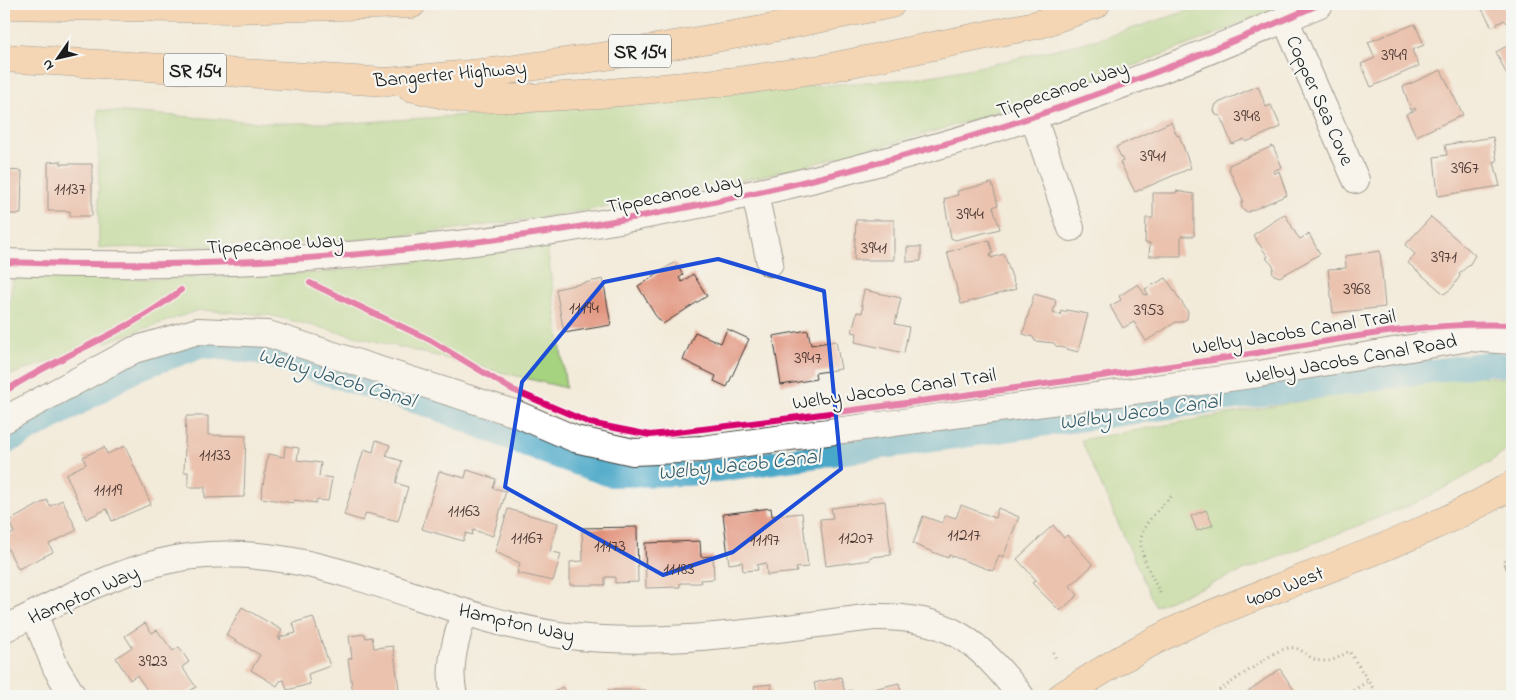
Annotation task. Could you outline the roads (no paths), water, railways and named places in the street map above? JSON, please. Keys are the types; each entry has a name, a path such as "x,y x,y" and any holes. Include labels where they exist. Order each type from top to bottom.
{"main road":[{"path":"4,5 230,9 412,4"},
{"name":"Bangerter Highway","path":"4,58 387,82 502,70 627,53 762,30 891,4"},
{"path":"387,82 463,99 599,94 737,81 827,68 1040,24 1096,4"},
{"name":"4000 West","path":"1062,696 1132,652 1185,626 1448,521 1512,485"}],"street":[{"name":"Tippecanoe Way","path":"4,262 220,263 389,252 536,234 682,209 755,194 931,148 1033,116 1192,59 1320,4"},
{"name":"Copper Sea Cove","path":"1285,19 1356,180"},
{"path":"1033,116 1071,228"},
{"path":"755,194 770,263"},
{"name":"Welby Jacobs Canal Road","path":"4,420 134,350 198,331 268,334 517,414 575,439 633,452 702,449 1259,374 1469,338 1512,341"},
{"name":"Hampton Way","path":"4,629 104,580 163,561 222,554 269,557 306,564 464,612 524,628 558,634 633,640 874,617 904,618 942,628 975,644 989,656 1021,696"},
{"path":"454,696 451,667 453,651 464,612"},
{"path":"34,614 56,668 72,696"}],"waterway":[{"name":"Welby Jacob Canal","path":"4,444 137,369 202,346 258,352 433,407 544,452 610,475 688,474 1489,363 1512,366"}]}
